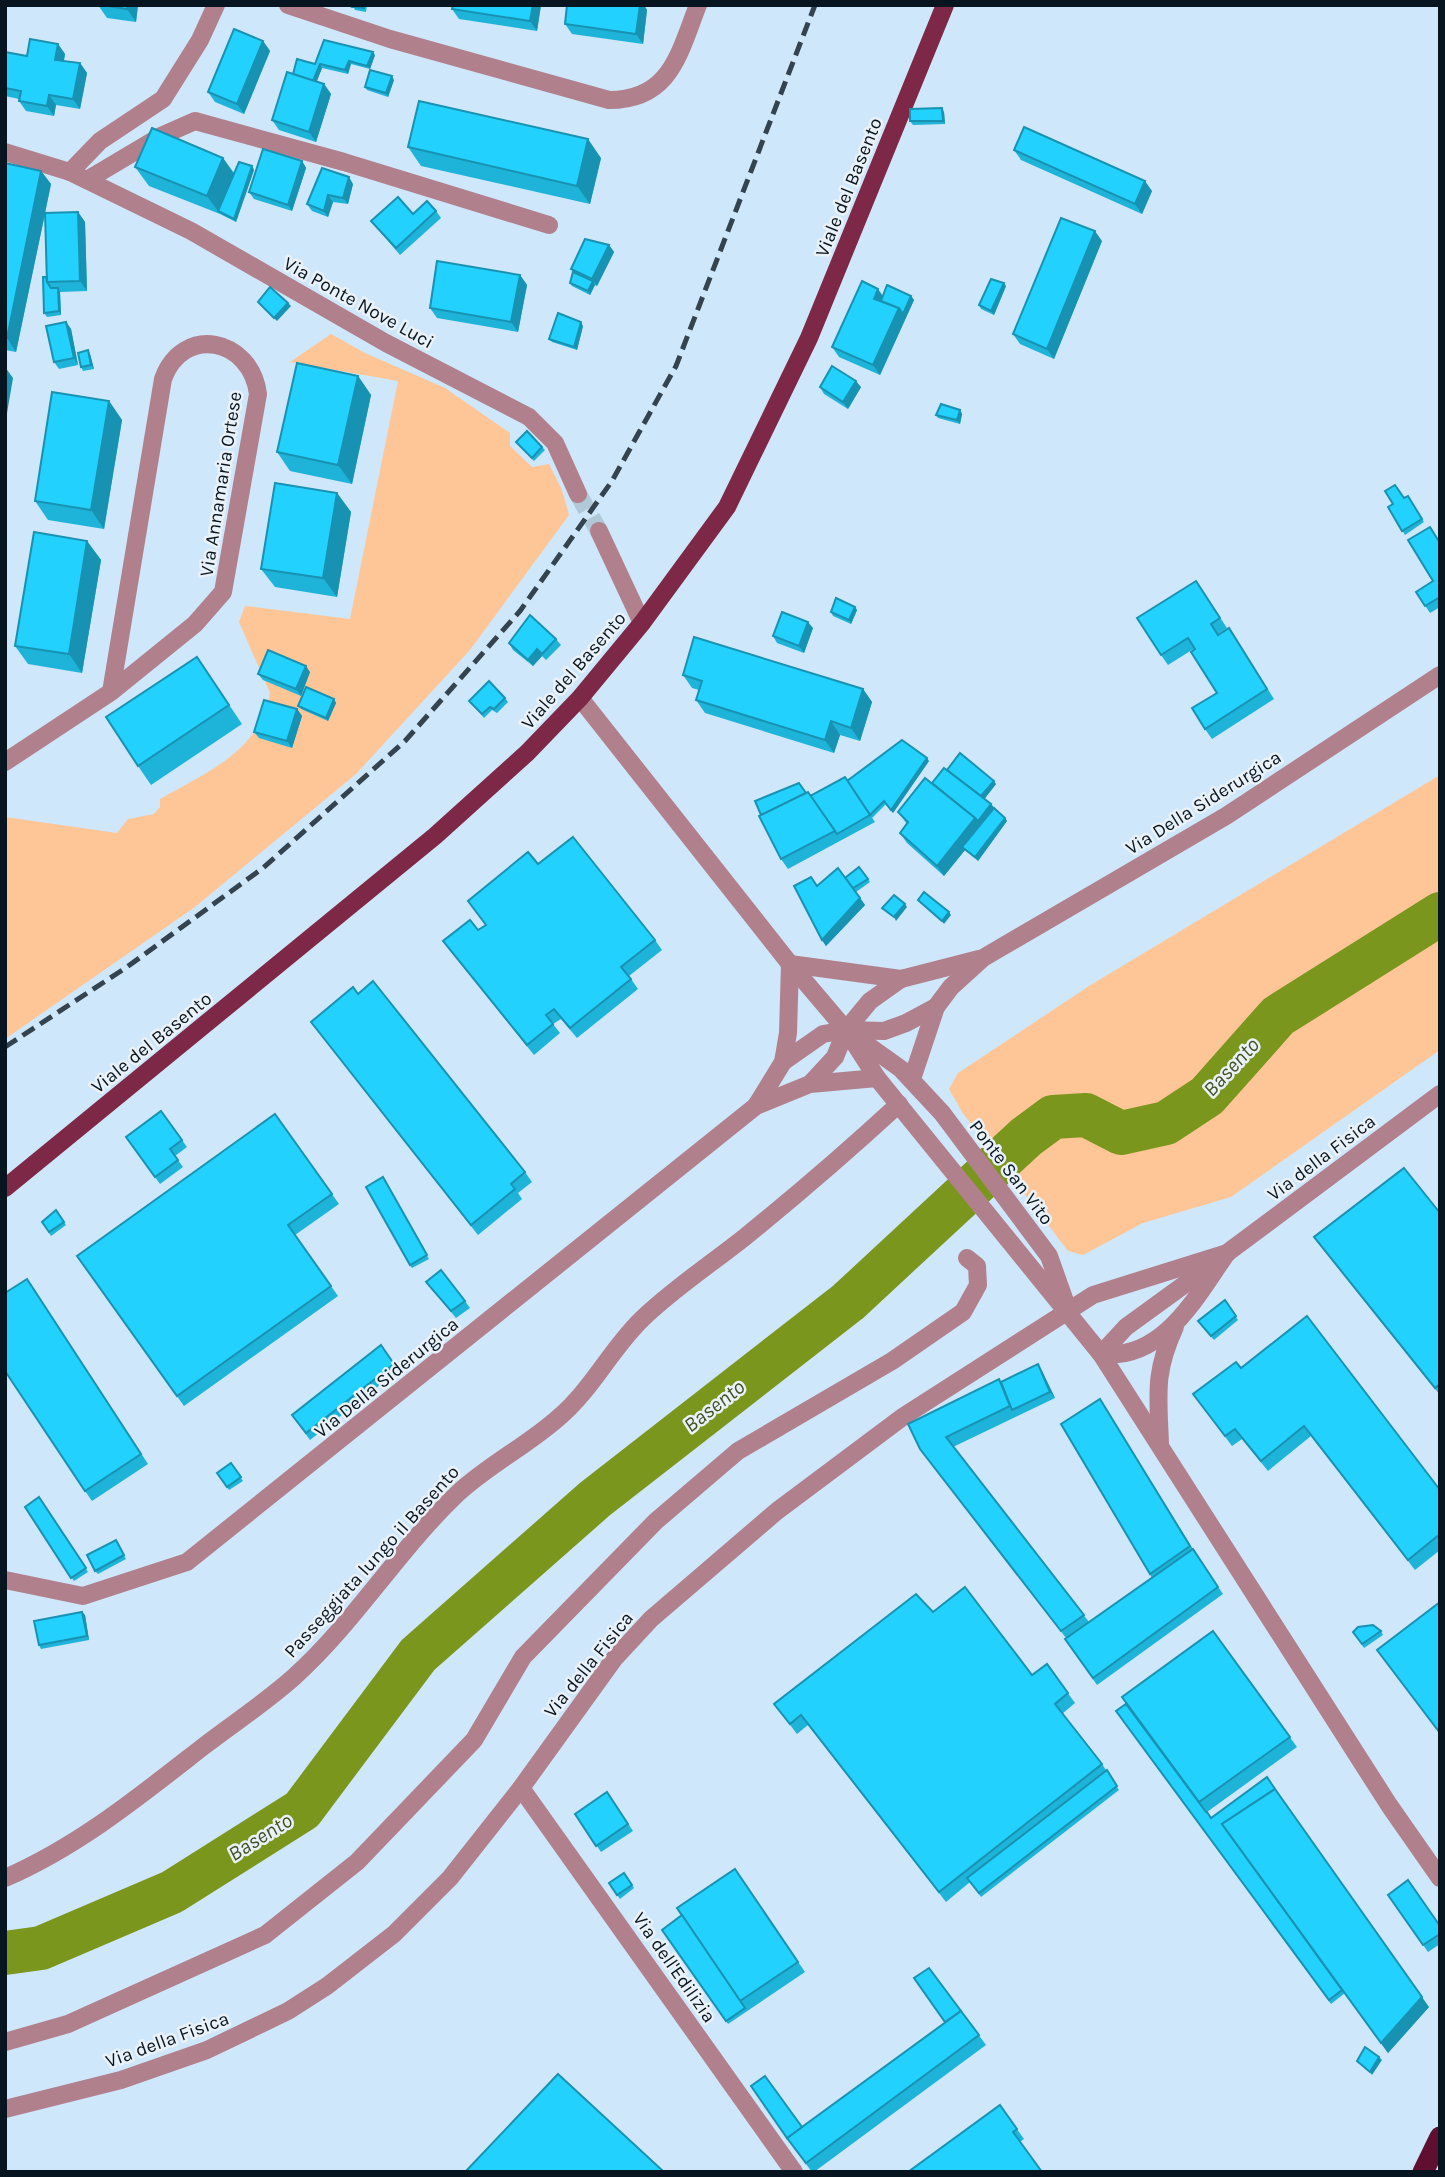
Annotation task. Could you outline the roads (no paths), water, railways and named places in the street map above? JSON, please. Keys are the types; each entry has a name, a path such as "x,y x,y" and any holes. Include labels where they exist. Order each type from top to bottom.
{"highway":[{"path":"1423,2172 1440,2137"}],"main road":[{"name":"Viale del Basento","path":"5,1188 435,836 527,754 580,698 642,622 733,495 809,338 945,5"}],"street":[{"path":"70,172 100,141 163,99 201,40 216,5"},
{"path":"288,5 403,43 609,100 624,100 651,91 668,75 698,5"},
{"path":"87,180 161,136 195,121 344,162 549,225"},
{"name":"Via Ponte Nove Luci","path":"5,152 70,172 191,231 386,343 530,418 555,443 578,494"},
{"name":"Via Annamaria Ortese","path":"5,762 111,692 195,624 223,592 228,578 258,394 252,371 245,360 224,346 211,344 191,348 170,364 163,380 111,692"},
{"path":"599,531 642,622"},
{"name":"Via Della Siderurgica","path":"912,1079 936,1007 951,987 983,958 1226,816 1440,675"},
{"path":"580,698 790,964 846,1030 877,1078 922,1131 1029,1269 1068,1310 1101,1354 1389,1805 1440,1878"},
{"name":"Via Della Siderurgica","path":"810,1084 835,1057 846,1030 870,1001 901,979 983,958"},
{"name":"Via Della Siderurgica","path":"756,1106 783,1062 788,1033 790,964 901,979"},
{"name":"Via Della Siderurgica","path":"783,1062 823,1034 846,1030 884,1031 936,1007"},
{"name":"Ponte San Vito","path":"846,1030 912,1079 942,1113 1049,1256 1068,1310"},
{"name":"Via Della Siderurgica","path":"5,1580 83,1595 187,1562 756,1106 810,1084 877,1078"},
{"name":"Via della Fisica","path":"1101,1354 1121,1356 1139,1350 1177,1324 1227,1253 1440,1094"},
{"name":"Passeggiata lungo il Basento","path":"5,1878 36,1865 112,1818 294,1677 354,1614 385,1572 446,1504 482,1470 528,1442 588,1390 619,1344 642,1318 756,1228 899,1104"},
{"path":"1101,1354 1126,1327 1227,1253"},
{"name":"Via della Fisica","path":"5,2109 163,2066 246,2033 288,2011 364,1959 413,1916 475,1848 614,1659 650,1619 710,1566 839,1462 1068,1310 1093,1295 1227,1253"},
{"path":"5,2042 68,2024 265,1935 357,1862 474,1740 523,1657 656,1521 738,1451 892,1361 962,1312 978,1285 977,1266 967,1258"},
{"path":"1160,1445 1157,1378 1161,1357 1177,1324"},
{"name":"Via dell'Edilizia","path":"521,1788 794,2172"}],"waterway":[{"name":"Basento","path":"5,1953 41,1948 172,1892 302,1810 418,1655 595,1499 848,1302 1026,1137 1053,1117 1086,1115 1121,1133 1166,1123 1207,1096 1278,1016 1440,914"}],"tunnel":[{"path":"578,494 599,531"}],"railway":[{"path":"5,1047 127,967 263,868 405,741 520,611 612,481 676,366 815,5"}]}
